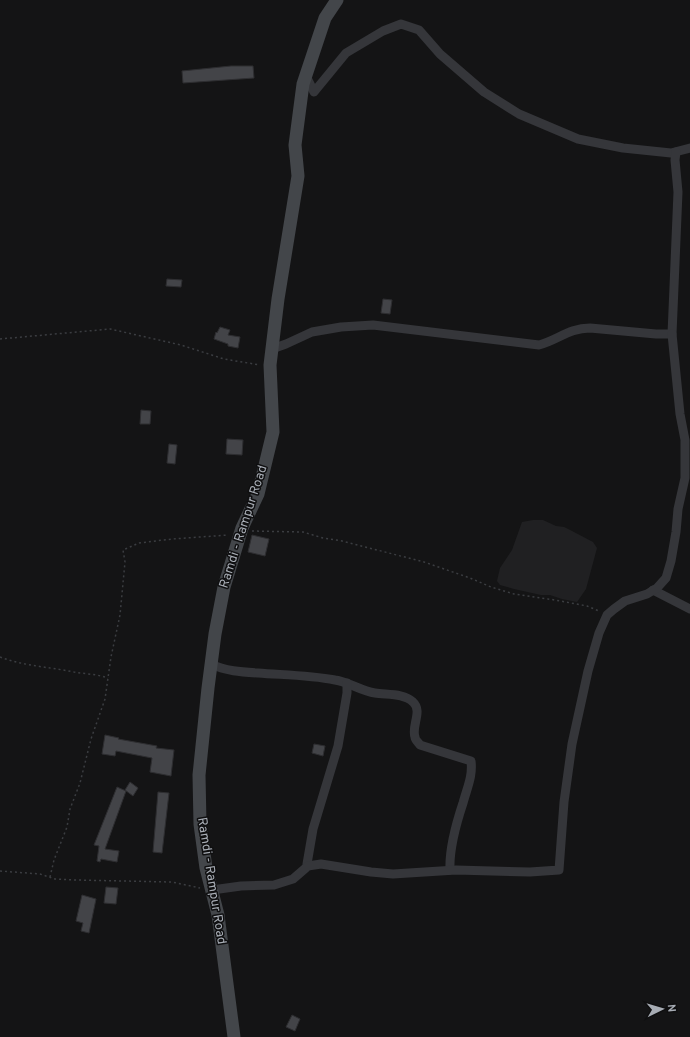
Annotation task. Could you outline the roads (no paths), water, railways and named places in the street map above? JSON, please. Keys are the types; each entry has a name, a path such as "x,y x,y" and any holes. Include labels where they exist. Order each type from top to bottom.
{"main road":[{"name":"Ramdi - Rampur Road","path":"234,1037 218,915 206,868 200,824 199,775 211,664 224,587 241,531 258,494 273,432 270,365 278,299 298,176 295,145 303,84 325,18 337,0"}],"street":[{"path":"306,76 314,92 346,52 382,31 401,24 419,30 440,54 484,92 519,114 578,138 623,148 671,153 690,148"},
{"path":"212,890 241,886 274,885 293,879 308,866 322,864 393,874 450,870 499,870 530,872 559,870 564,802 572,744 588,671 599,633 608,615 625,601 646,594 657,588 666,578 676,532 678,510 685,478 688,440 680,414 672,334 678,192 675,160 676,152"},
{"path":"272,349 312,332 341,327 373,325 539,345 548,343 558,336 580,328 672,334"},
{"path":"653,590 690,609"},
{"path":"211,664 220,668 249,673 304,676 336,680 374,693 407,698 414,702 416,706 415,738 420,745 471,761 472,774 454,836 449,858 450,870"},
{"path":"307,864 313,829 338,746 347,693 347,683"}]}
